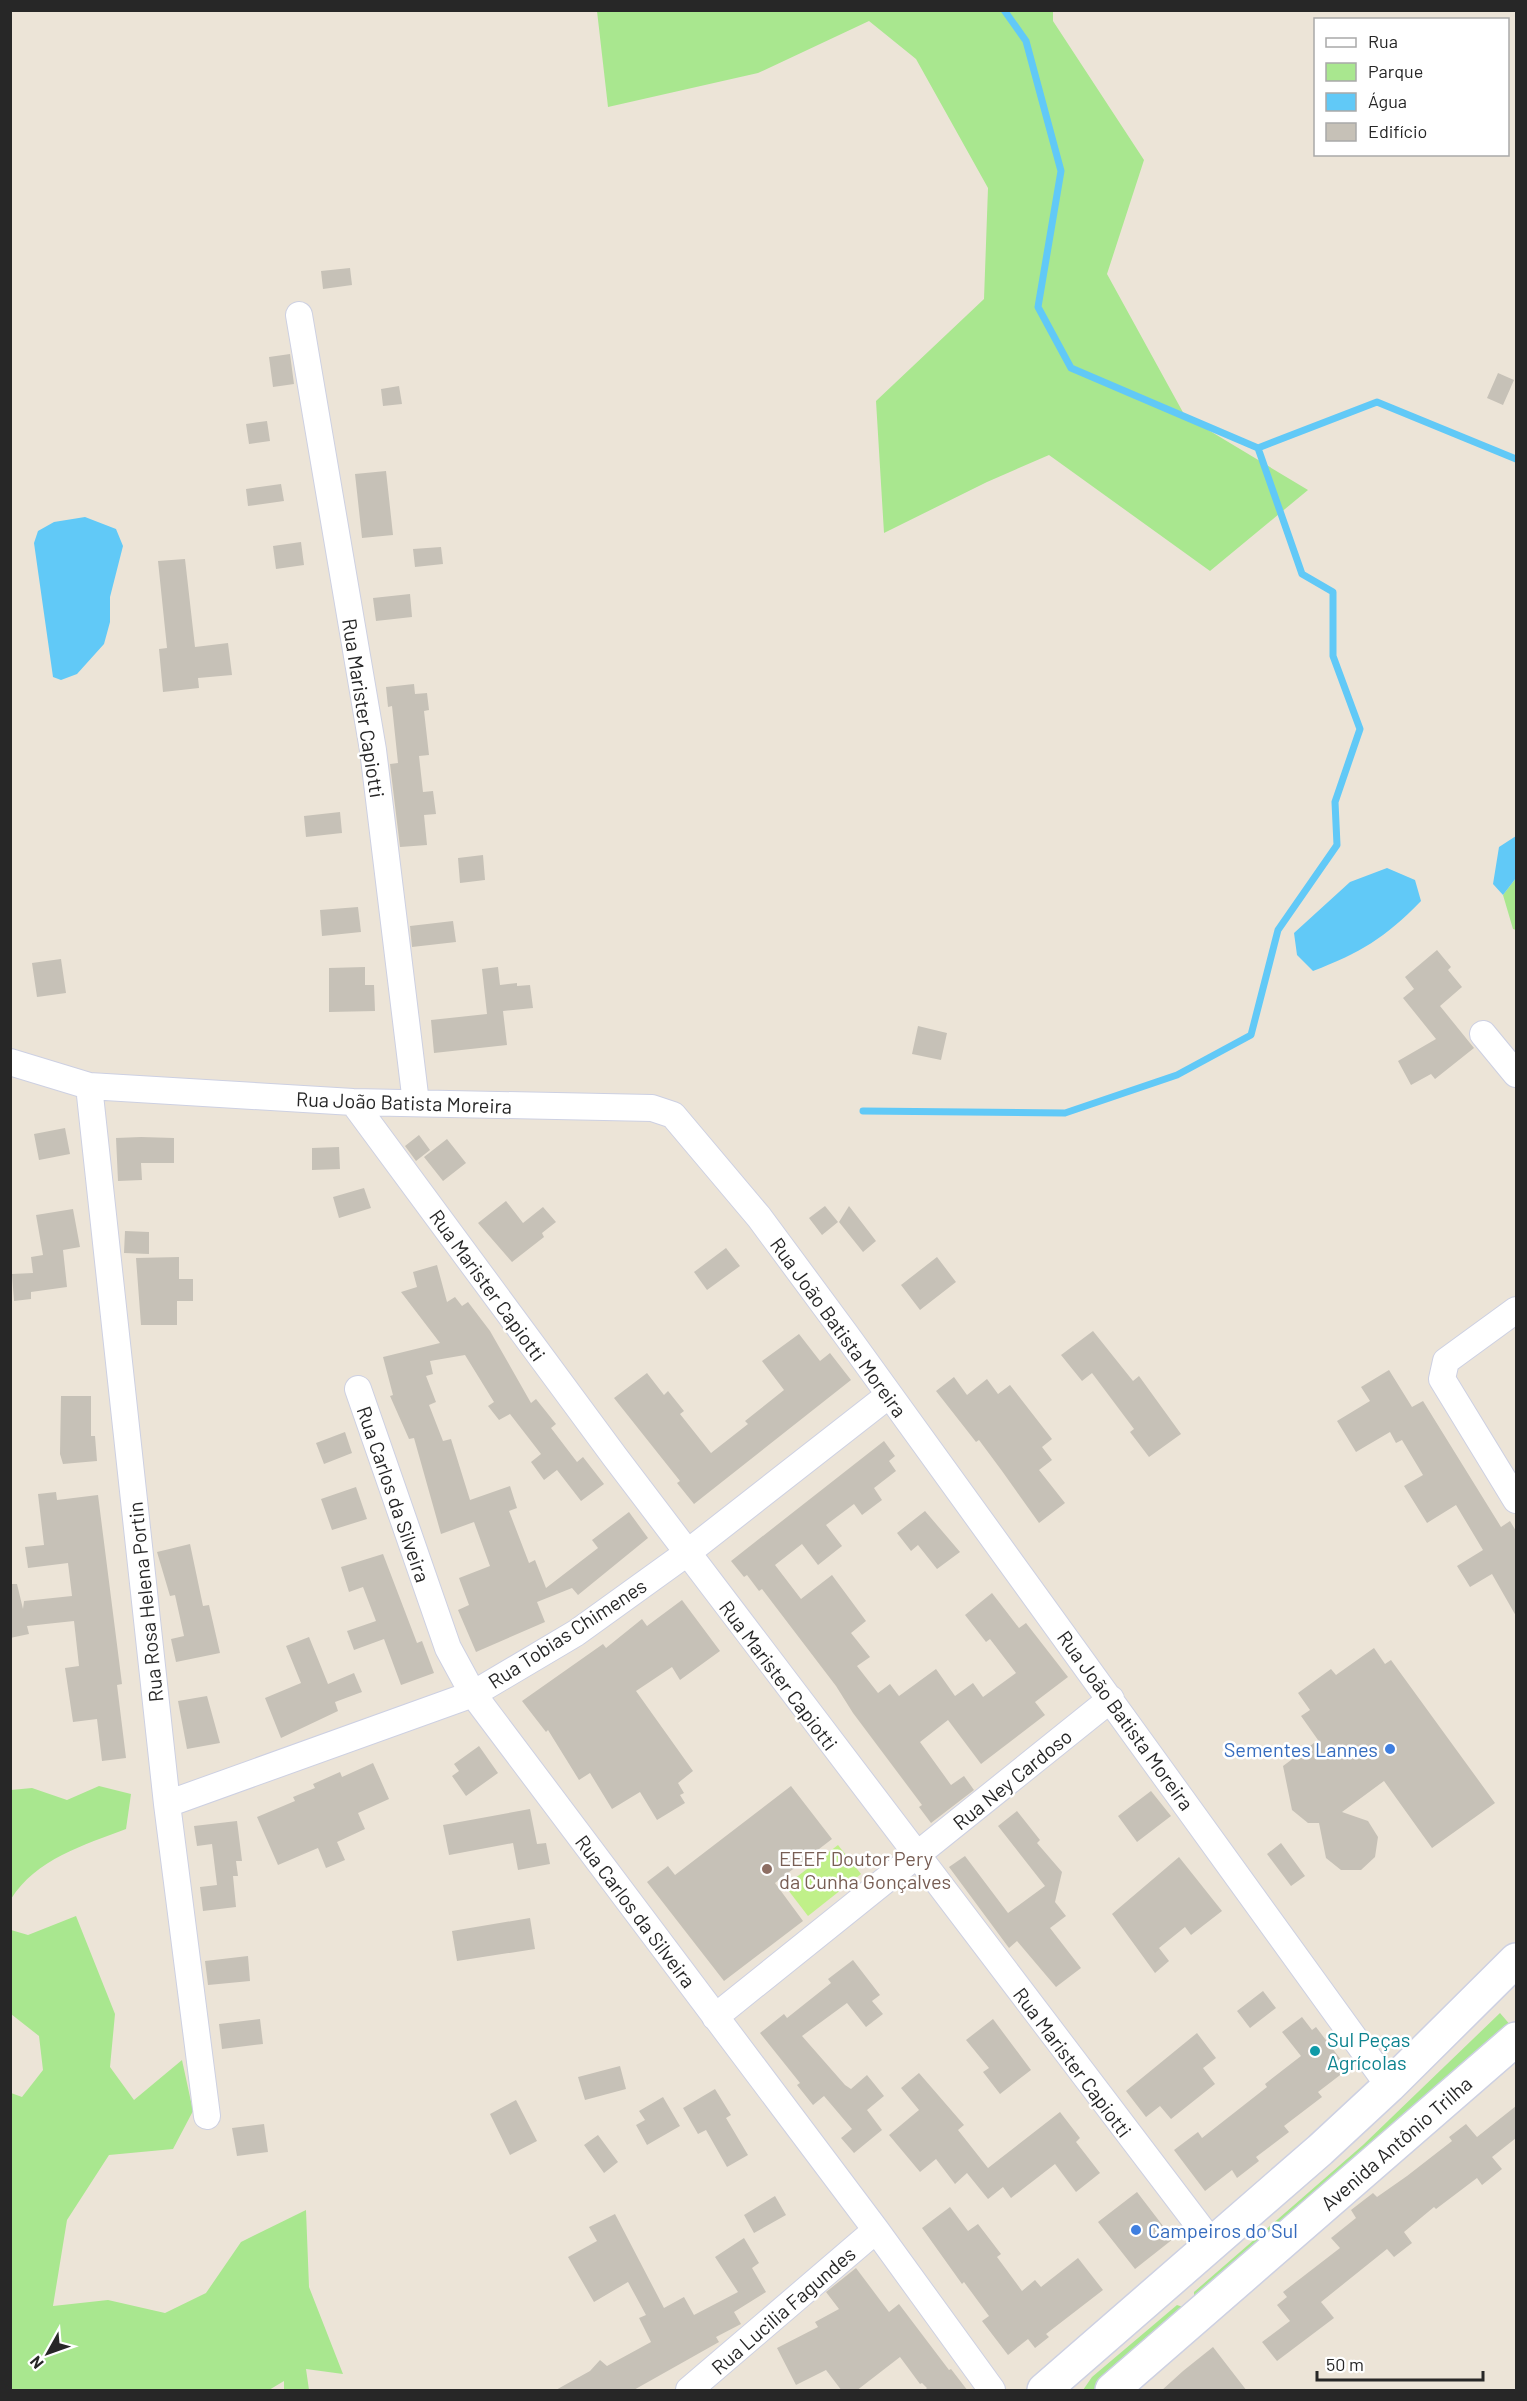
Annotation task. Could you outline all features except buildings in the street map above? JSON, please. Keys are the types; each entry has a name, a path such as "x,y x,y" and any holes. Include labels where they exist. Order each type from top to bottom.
{"main road":[{"path":"1044,2391 1389,2086 1516,1960"},
{"name":"Avenida Antônio Trilha","path":"1112,2391 1516,2038"}],"street":[{"name":"Rua Marister Capiotti","path":"299,315 373,750 416,1103"},
{"path":"1483,1034 1516,1074"},
{"name":"Rua João Batista Moreira","path":"10,1062 89,1086 353,1102 652,1108 673,1116 759,1217 1111,1699 1389,2086"},
{"name":"Rua Rosa Helena Portin","path":"89,1086 167,1804 207,2116"},
{"name":"Rua Marister Capiotti","path":"353,1102 687,1553 1212,2243"},
{"path":"1516,1310 1446,1361 1442,1379 1516,1500"},
{"name":"Rua Carlos da Silveira","path":"358,1389 448,1648 473,1694 876,2230 992,2391"},
{"name":"Rua Tobias Chimenes","path":"167,1804 473,1694 576,1633 687,1553 889,1395"},
{"name":"Rua Ney Cardoso","path":"715,2017 1111,1699"},
{"name":"Rua Lucilia Fagundes","path":"689,2391 876,2230"}],"green space":[{"path":"597,11 1053,11 1053,21 1144,160 1107,274 1185,416 1308,490 1210,571 1049,455 987,482 884,533 876,401 984,299 988,188 916,59 869,21 758,73 608,107"},
{"path":"1516,878 1516,930 1513,929 1503,895"},
{"path":"99,1786 131,1794 126,1829 47,1863 21,1885 11,1899 11,1790 32,1788 67,1800"},
{"path":"838,1845 861,1874 808,1916 785,1886"},
{"path":"76,1916 115,2014 110,2067 134,2100 182,2060 193,2111 173,2149 109,2155 67,2220 53,2306 108,2300 165,2313 206,2293 241,2242 306,2210 309,2287 343,2374 306,2369 309,2390 284,2390 284,2381 269,2390 11,2390 11,2093 22,2097 43,2070 39,2036 11,2014 11,1930 28,1935"},
{"path":"1500,2013 1512,2027 1197,2299 1194,2296 1194,2292 1363,2145"},
{"path":"1177,2305 1183,2307 1184,2313 1093,2390 1083,2390 1092,2377"}],"water":[{"path":"85,517 116,529 123,546 110,597 110,622 104,644 77,674 61,680 53,677 34,543 38,531 54,522"},
{"path":"1516,836 1516,878 1503,895 1493,884 1499,847"},
{"path":"1387,868 1415,880 1421,901 1396,925 1371,943 1345,958 1313,971 1297,955 1294,933 1350,882"}],"waterway":[{"path":"863,1111 1065,1113 1177,1075 1251,1035 1278,930 1337,845 1335,802 1360,729 1333,656 1333,592 1302,574 1258,448 1071,368 1038,307 1061,171 1026,41 1004,10"},
{"path":"1258,448 1377,402 1516,459"}],"place":[{"name":"Sementes Lannes","path":"1390,1749"},
{"name":"EEEF Doutor Pery da Cunha Gonçalves","path":"767,1869"},
{"name":"Sul Peças Agrícolas","path":"1315,2051"},
{"name":"Campeiros do Sul","path":"1136,2230"}]}
